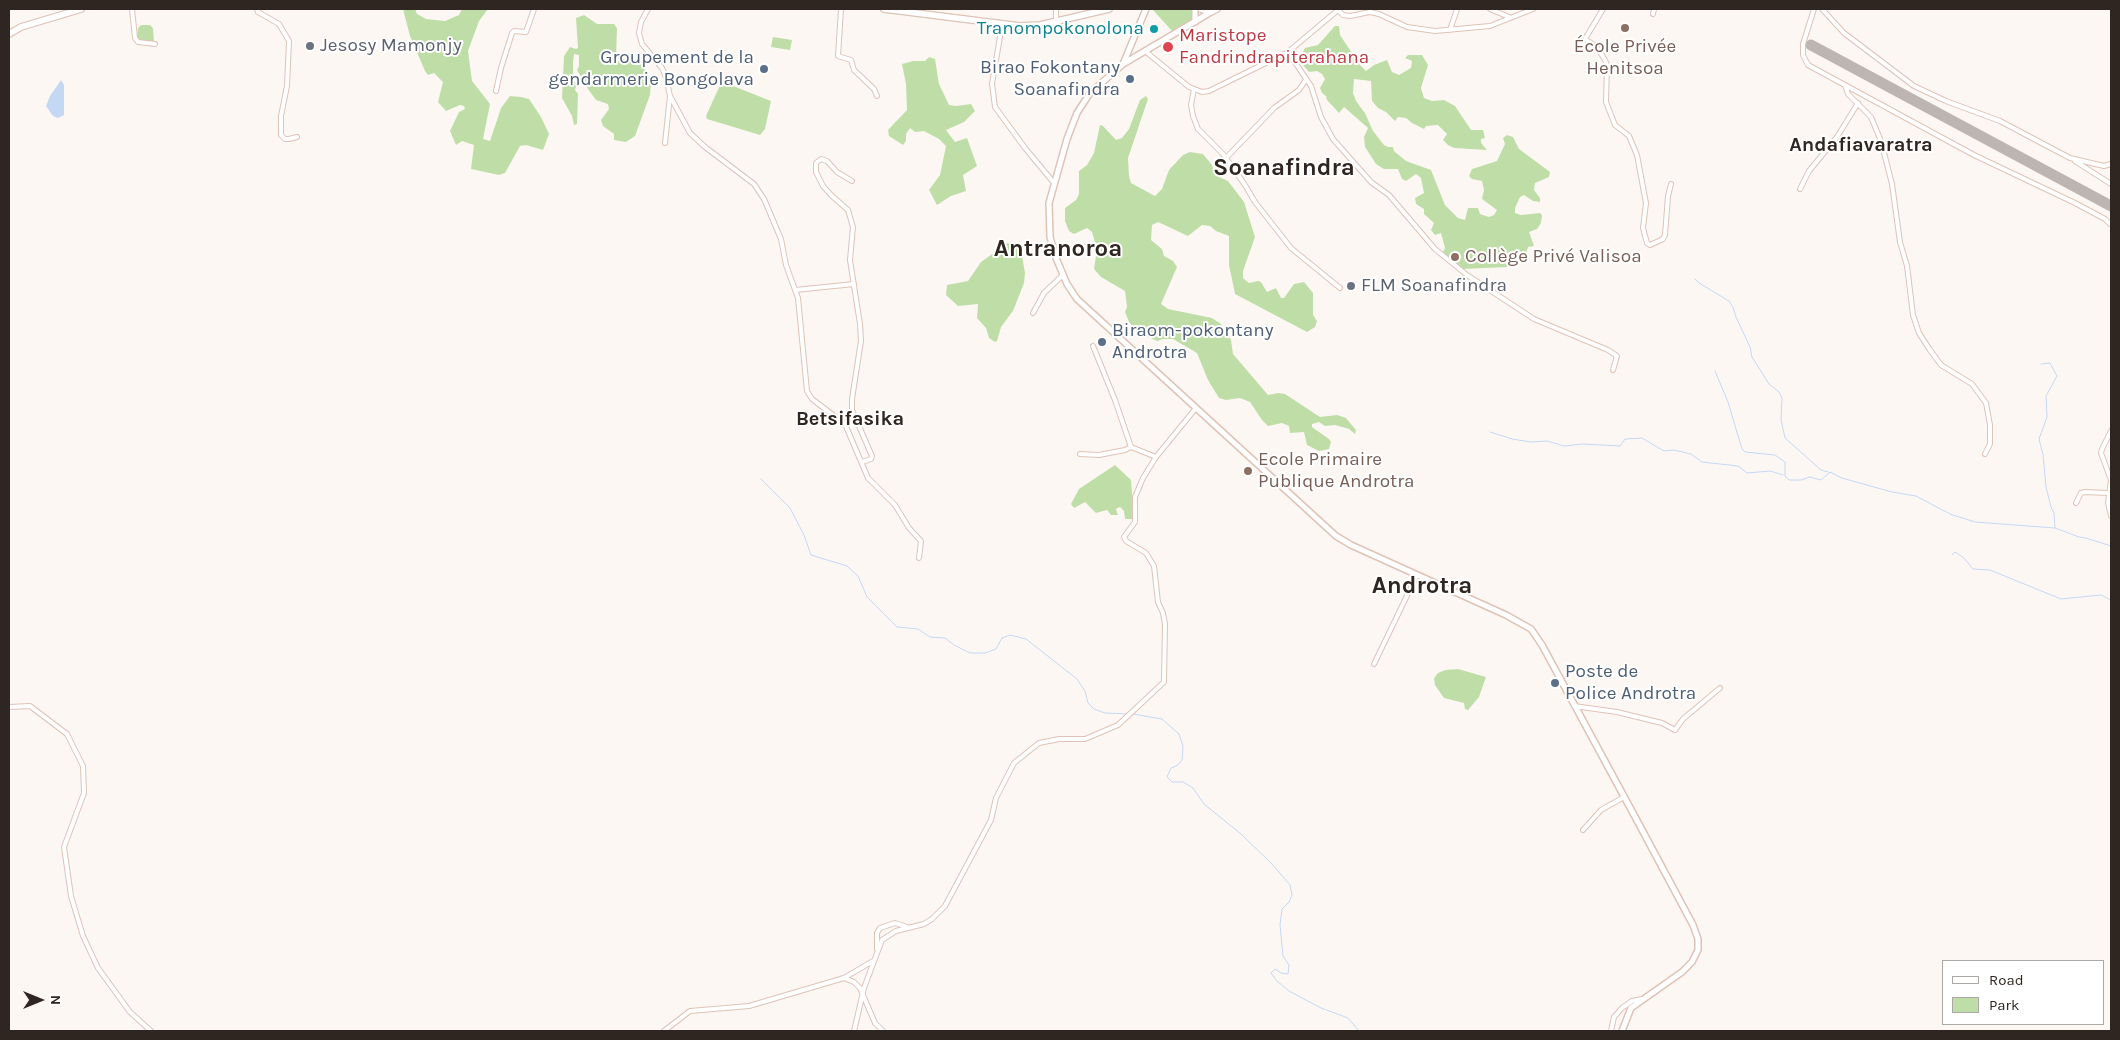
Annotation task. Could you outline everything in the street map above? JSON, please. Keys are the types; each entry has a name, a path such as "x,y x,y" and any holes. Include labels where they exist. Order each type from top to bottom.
{"main road":[{"path":"9,34 21,27 81,9"},
{"path":"884,9 1002,25 1040,25 1108,9"},
{"path":"1201,9 1214,11"}],"street":[{"path":"132,9 135,38 138,42 155,44"},
{"path":"257,9 258,12 279,24 289,41 287,86 280,116 281,135 289,139 297,137"},
{"path":"496,91 512,33 514,31 526,32 534,9"},
{"path":"648,9 641,22 639,33 642,44 662,68 670,96 690,133 705,148 754,184 764,199 780,239 786,265 798,298 803,338 804,383 806,391 812,399 845,424 868,478 895,505 909,528 921,541 919,558"},
{"path":"841,9 838,56 852,60 854,70 874,89 877,96"},
{"path":"1056,9 1056,21"},
{"path":"1123,64 1146,9"},
{"path":"1195,22 1196,9"},
{"path":"1145,51 1194,89 1202,92 1209,91 1288,52 1338,9 1343,15 1350,16 1371,10 1407,27 1420,30 1450,30 1490,26 1533,9"},
{"path":"1450,30 1457,9"},
{"path":"1490,9 1509,17"},
{"path":"1603,9 1586,39 1597,47 1605,60 1606,102 1615,125 1628,136 1637,155 1646,203 1643,228 1650,245 1663,239 1665,235 1668,196 1671,184"},
{"path":"1653,14 1654,9"},
{"path":"1814,9 1805,33 1803,54 1808,65 1974,155 2075,203 2105,219 2111,225"},
{"path":"1822,9 1844,33 1914,86 1946,101 2000,121 2070,158 2111,184"},
{"path":"1214,11 1123,64 1090,93 1077,113 1067,139 1050,203 1049,228 1056,258 1063,275 1077,299 1336,536 1351,545 1506,614 1531,629 1542,645 1624,797 1693,926 1698,939 1698,950 1692,962 1682,972 1631,1008 1622,1031"},
{"path":"1002,25 992,84 995,107 1054,183"},
{"path":"1288,52 1311,86 1321,117 1333,139 1371,182 1389,195 1435,249 1467,275 1534,319 1608,350 1617,356 1613,370"},
{"path":"1226,158 1274,108 1299,90 1305,81"},
{"path":"1845,85 1848,94 1871,118 1881,141 1889,170 1900,242 1907,266 1913,315 1919,333 1941,365 1972,384 1986,404 1990,425 1990,444 1985,454"},
{"path":"1194,89 1191,105 1198,129 1226,158 1254,202 1291,248 1340,288"},
{"path":"665,143 670,96"},
{"path":"1800,188 1809,170 1837,137 1858,103"},
{"path":"2070,158 2104,166 2111,164"},
{"path":"852,181 837,172 827,161 821,159 816,163 816,172 823,186 848,210 853,227 850,260 861,341 852,410 872,456 871,459 862,462"},
{"path":"1033,314 1044,292 1063,275"},
{"path":"795,290 854,284"},
{"path":"1094,346 1131,446 1156,457"},
{"path":"854,1031 863,995 882,940 896,931 924,924 945,906 991,820 996,798 1014,763 1039,743 1060,739 1085,739 1118,725 1164,682 1165,624 1158,602 1154,566 1146,553 1126,541 1124,537 1134,522 1135,497 1143,478 1156,457 1196,408"},
{"path":"2111,431 2102,449 2111,480 2108,493 2111,516"},
{"path":"1080,454 1099,455 1125,450 1131,446"},
{"path":"2076,503 2080,494 2085,492 2108,493"},
{"path":"1374,664 1417,575"},
{"path":"1574,706 1617,712 1662,723 1675,730 1683,720 1720,688"},
{"path":"9,707 30,706 67,734 83,766 84,793 64,847 71,896 83,936 98,968 130,1012 151,1031"},
{"path":"1583,830 1601,810 1624,797"},
{"path":"878,952 877,933 880,928 895,923 909,928"},
{"path":"664,1031 690,1011 749,1006 844,978 874,960"},
{"path":"844,978 854,982 860,988 876,1023 883,1031"},
{"path":"1611,1031 1614,1017 1622,1008 1632,1001 1642,999"}],"green space":[{"path":"403,9 415,9 417,14 426,19 445,21 459,15 462,9 488,9 479,21 468,51 472,81 490,104 483,139 490,141 501,108 510,96 521,97 529,99 549,134 543,150 526,145 520,146 505,173 499,175 471,169 474,145 462,141 456,145 450,131 459,112 465,109 464,106 460,105 446,111 438,102 443,82 434,73 428,75 425,71 410,36"},
{"path":"1152,9 1191,9 1192,20 1173,32"},
{"path":"584,15 597,24 614,24 617,28 616,60 622,63 629,57 639,60 651,81 650,95 635,136 626,142 614,140 614,134 603,126 601,120 609,109 608,104 596,100 588,89 577,70 579,55 574,54 573,62 573,80 577,84 575,90 578,94 577,124 574,125 572,116 562,98 564,56 570,47 578,48 576,18"},
{"path":"141,25 150,25 153,28 154,43 140,41 137,38 138,28"},
{"path":"1335,26 1339,26 1340,35 1366,71 1374,65 1387,60 1392,72 1399,75 1411,68 1412,61 1405,58 1408,55 1422,55 1428,65 1421,88 1424,98 1432,101 1444,100 1455,106 1471,130 1483,130 1485,138 1481,139 1481,143 1487,150 1454,148 1443,140 1447,134 1438,125 1426,126 1424,129 1406,118 1398,117 1395,121 1372,101 1371,81 1354,79 1353,93 1373,131 1384,145 1393,147 1394,151 1406,161 1431,170 1445,205 1458,218 1465,220 1468,208 1478,208 1480,214 1489,217 1494,215 1497,210 1482,199 1484,190 1482,181 1472,179 1469,176 1472,169 1497,161 1505,144 1503,138 1507,135 1513,137 1519,149 1550,172 1549,177 1535,183 1534,190 1540,198 1540,202 1533,201 1524,195 1520,197 1515,208 1515,213 1521,215 1540,213 1542,215 1541,223 1537,229 1529,232 1534,246 1528,247 1525,257 1513,252 1507,267 1463,269 1443,252 1445,248 1441,233 1435,235 1431,230 1434,223 1424,214 1424,209 1416,204 1415,198 1424,193 1421,178 1416,174 1406,181 1402,179 1398,169 1384,169 1376,164 1365,147 1364,137 1368,128 1344,107 1339,113 1322,93 1320,88 1325,79 1322,74 1317,71 1309,72 1303,65 1302,54 1305,48 1318,45"},
{"path":"773,37 792,40 790,50 771,47"},
{"path":"929,57 935,59 939,84 949,105 971,104 975,111 964,122 946,130 955,142 967,138 977,166 963,175 966,191 951,196 937,205 929,190 940,175 946,146 939,139 924,131 915,132 910,128 903,145 889,136 888,130 907,110 906,84 902,64 913,61 925,61"},
{"path":"723,82 771,101 765,129 760,135 707,119 706,116"},
{"path":"1146,96 1148,99 1128,158 1131,183 1155,196 1162,189 1169,170 1183,155 1190,152 1203,154 1212,165 1215,175 1228,181 1244,202 1255,237 1243,271 1243,278 1249,283 1261,282 1267,292 1276,288 1281,298 1284,298 1294,284 1304,282 1313,293 1313,315 1317,321 1315,327 1307,332 1235,294 1229,265 1229,236 1216,231 1210,226 1202,225 1188,236 1158,222 1152,225 1151,240 1162,249 1164,256 1173,261 1177,267 1161,304 1168,309 1212,318 1221,324 1231,340 1233,354 1268,395 1285,394 1320,417 1337,415 1346,418 1356,430 1355,434 1349,429 1335,425 1325,426 1319,422 1312,424 1312,427 1329,439 1331,442 1329,449 1319,451 1307,445 1304,432 1290,433 1289,426 1282,423 1268,426 1250,402 1240,398 1226,400 1219,398 1208,380 1197,353 1173,339 1157,341 1138,332 1129,322 1125,312 1127,307 1125,291 1101,277 1094,269 1097,249 1092,232 1087,228 1074,234 1069,231 1065,221 1065,208 1076,200 1079,194 1079,171 1087,165 1094,153 1100,125 1116,140 1122,138 1129,129 1140,100"},
{"path":"1003,243 1020,244 1025,273 1024,283 1013,311 1001,327 995,342 989,338 986,328 977,318 978,304 958,306 946,295 947,285 968,281 981,262 995,252"},
{"path":"1115,465 1131,480 1134,519 1125,519 1124,511 1120,507 1116,509 1118,515 1111,515 1107,510 1096,513 1085,502 1074,508 1071,504 1079,489"},
{"path":"1458,669 1486,677 1479,697 1468,710 1465,709 1464,703 1444,698 1435,685 1434,678 1438,673 1445,670"}],"water":[{"path":"61,80 64,85 64,115 58,118 53,116 46,106 50,96"}],"waterway":[{"path":"1695,279 1729,301 1733,307 1750,347 1752,357 1769,384 1779,392 1782,398 1781,420 1785,438 1821,470 1828,472"},
{"path":"2041,364 2050,363 2057,376 2046,396 2047,417 2039,439 2043,455 2046,487 2054,513 2055,528"},
{"path":"1715,371 1728,402 1742,449 1745,452 1775,455 1785,462 1785,476 1789,480 1801,480 1810,477 1821,480 1830,472 1842,478 1892,492 1916,496 1950,514 1975,522 2055,528 2111,546"},
{"path":"1490,432 1512,439 1531,442 1547,441 1564,446 1583,444 1620,446 1625,439 1642,438 1664,451 1674,450 1691,454 1702,462 1738,466 1747,473 1770,471 1783,475"},
{"path":"761,479 790,508 804,535 811,555 847,566 858,576 867,597 897,627 918,629 930,637 945,638 970,653 985,653 996,649 1002,638 1010,635 1026,639 1077,679 1085,691 1088,703 1094,709 1105,713 1129,714"},
{"path":"1952,555 1955,552 1964,558 1973,569 1990,570 2061,599 2101,595 2111,600"},
{"path":"1133,714 1162,719 1179,734 1183,746 1182,760 1178,765 1171,768 1167,777 1172,782 1183,782 1193,788 1204,804 1241,834 1272,864 1290,885 1292,895 1289,902 1282,909 1280,925 1283,956 1289,965 1288,974 1281,973 1275,969 1271,973 1289,991 1321,1008 1348,1018 1359,1031"}],"taxiway":[{"path":"1811,45 2111,206"}],"place":[{"name":"École Privée Henitsoa","path":"1625,28"},
{"name":"Tranompokonolona","path":"1154,29"},
{"name":"Jesosy Mamonjy","path":"310,46"},
{"name":"Maristope Fandrindrapiterahana","path":"1168,47"},
{"name":"Groupement de la gendarmerie Bongolava","path":"764,69"},
{"name":"Birao Fokontany Soanafindra","path":"1130,79"},
{"name":"Collège Privé Valisoa","path":"1455,257"},
{"name":"FLM Soanafindra","path":"1351,286"},
{"name":"Biraom-pokontany Androtra","path":"1102,342"},
{"name":"Ecole Primaire Publique Androtra","path":"1248,471"},
{"name":"Poste de Police Androtra","path":"1555,683"}],"district":[{"name":"Andafiavaratra","path":"1861,145"},
{"name":"Soanafindra","path":"1284,168"},
{"name":"Antranoroa","path":"1058,249"},
{"name":"Betsifasika","path":"850,419"},
{"name":"Androtra","path":"1422,586"}]}
